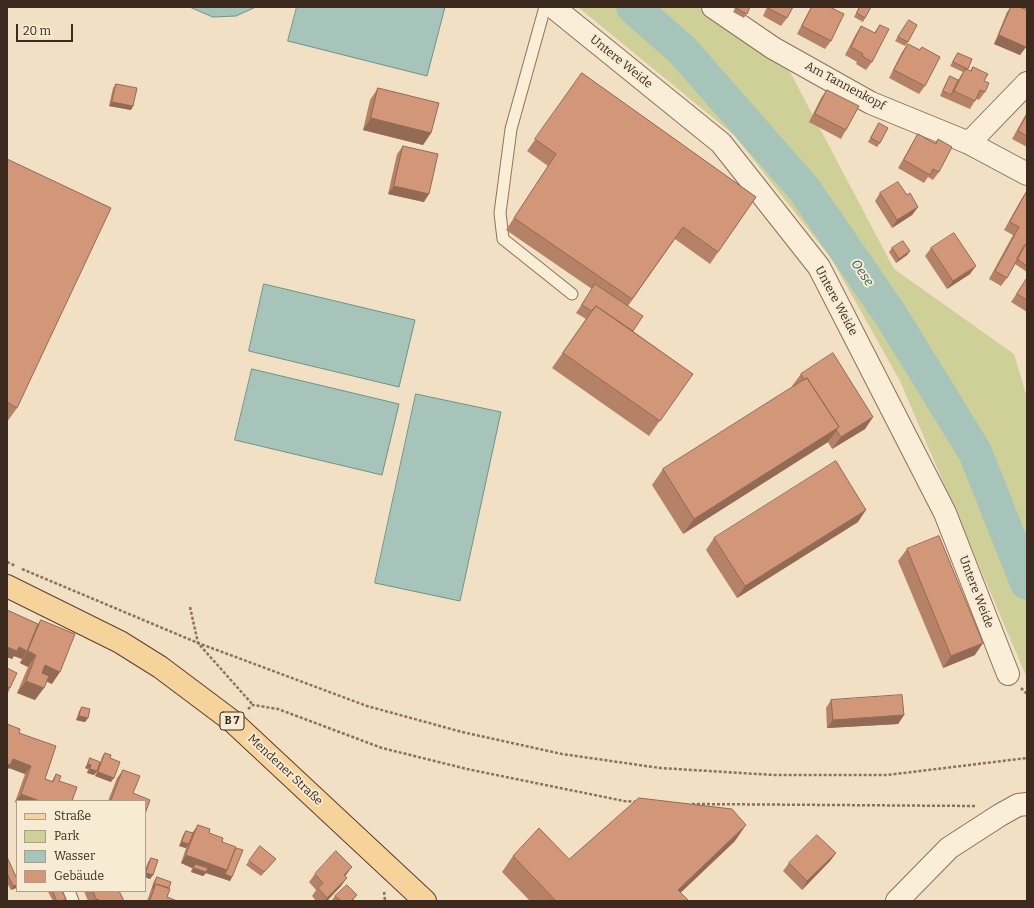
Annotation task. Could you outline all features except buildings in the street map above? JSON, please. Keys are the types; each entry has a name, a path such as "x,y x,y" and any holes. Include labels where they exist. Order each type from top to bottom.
{"main road":[{"name":"Mendener Straße","path":"8,588 120,642 160,667 232,721 425,901"}],"street":[{"name":"Untere Weide","path":"553,7 721,143 819,267 946,513 1008,674"},
{"name":"Am Tannenkopf","path":"713,7 773,48 871,103 969,143 1027,174"},
{"path":"969,143 1027,83"},
{"path":"897,901 948,848 1000,815 1018,805 1027,804"}],"lane":[{"path":"545,7 511,129 500,213 503,239 572,294"},
{"path":"70,892 74,901"}],"path":[{"path":"7,562 198,643 367,706 462,732 569,755 660,768 774,775 888,775 1027,758"},
{"path":"190,607 198,643 253,705 278,708 382,748 467,770 624,801 639,802"},
{"path":"232,721 253,705"},
{"path":"685,804 986,806 1000,815"}],"green space":[{"path":"578,7 698,7 789,70 894,269 1014,354 1027,398 1027,678 900,381 831,258 734,135"}],"water":[{"path":"190,7 256,7 236,16 213,17"},
{"path":"297,7 445,7 427,76 288,41"},
{"path":"264,284 415,320 399,387 249,351"},
{"path":"252,369 399,404 382,475 235,440"},
{"path":"416,394 501,412 460,601 375,583"}],"waterway":[{"name":"Oese","path":"633,7 683,51 804,189 890,314 975,452 1027,583"}]}
